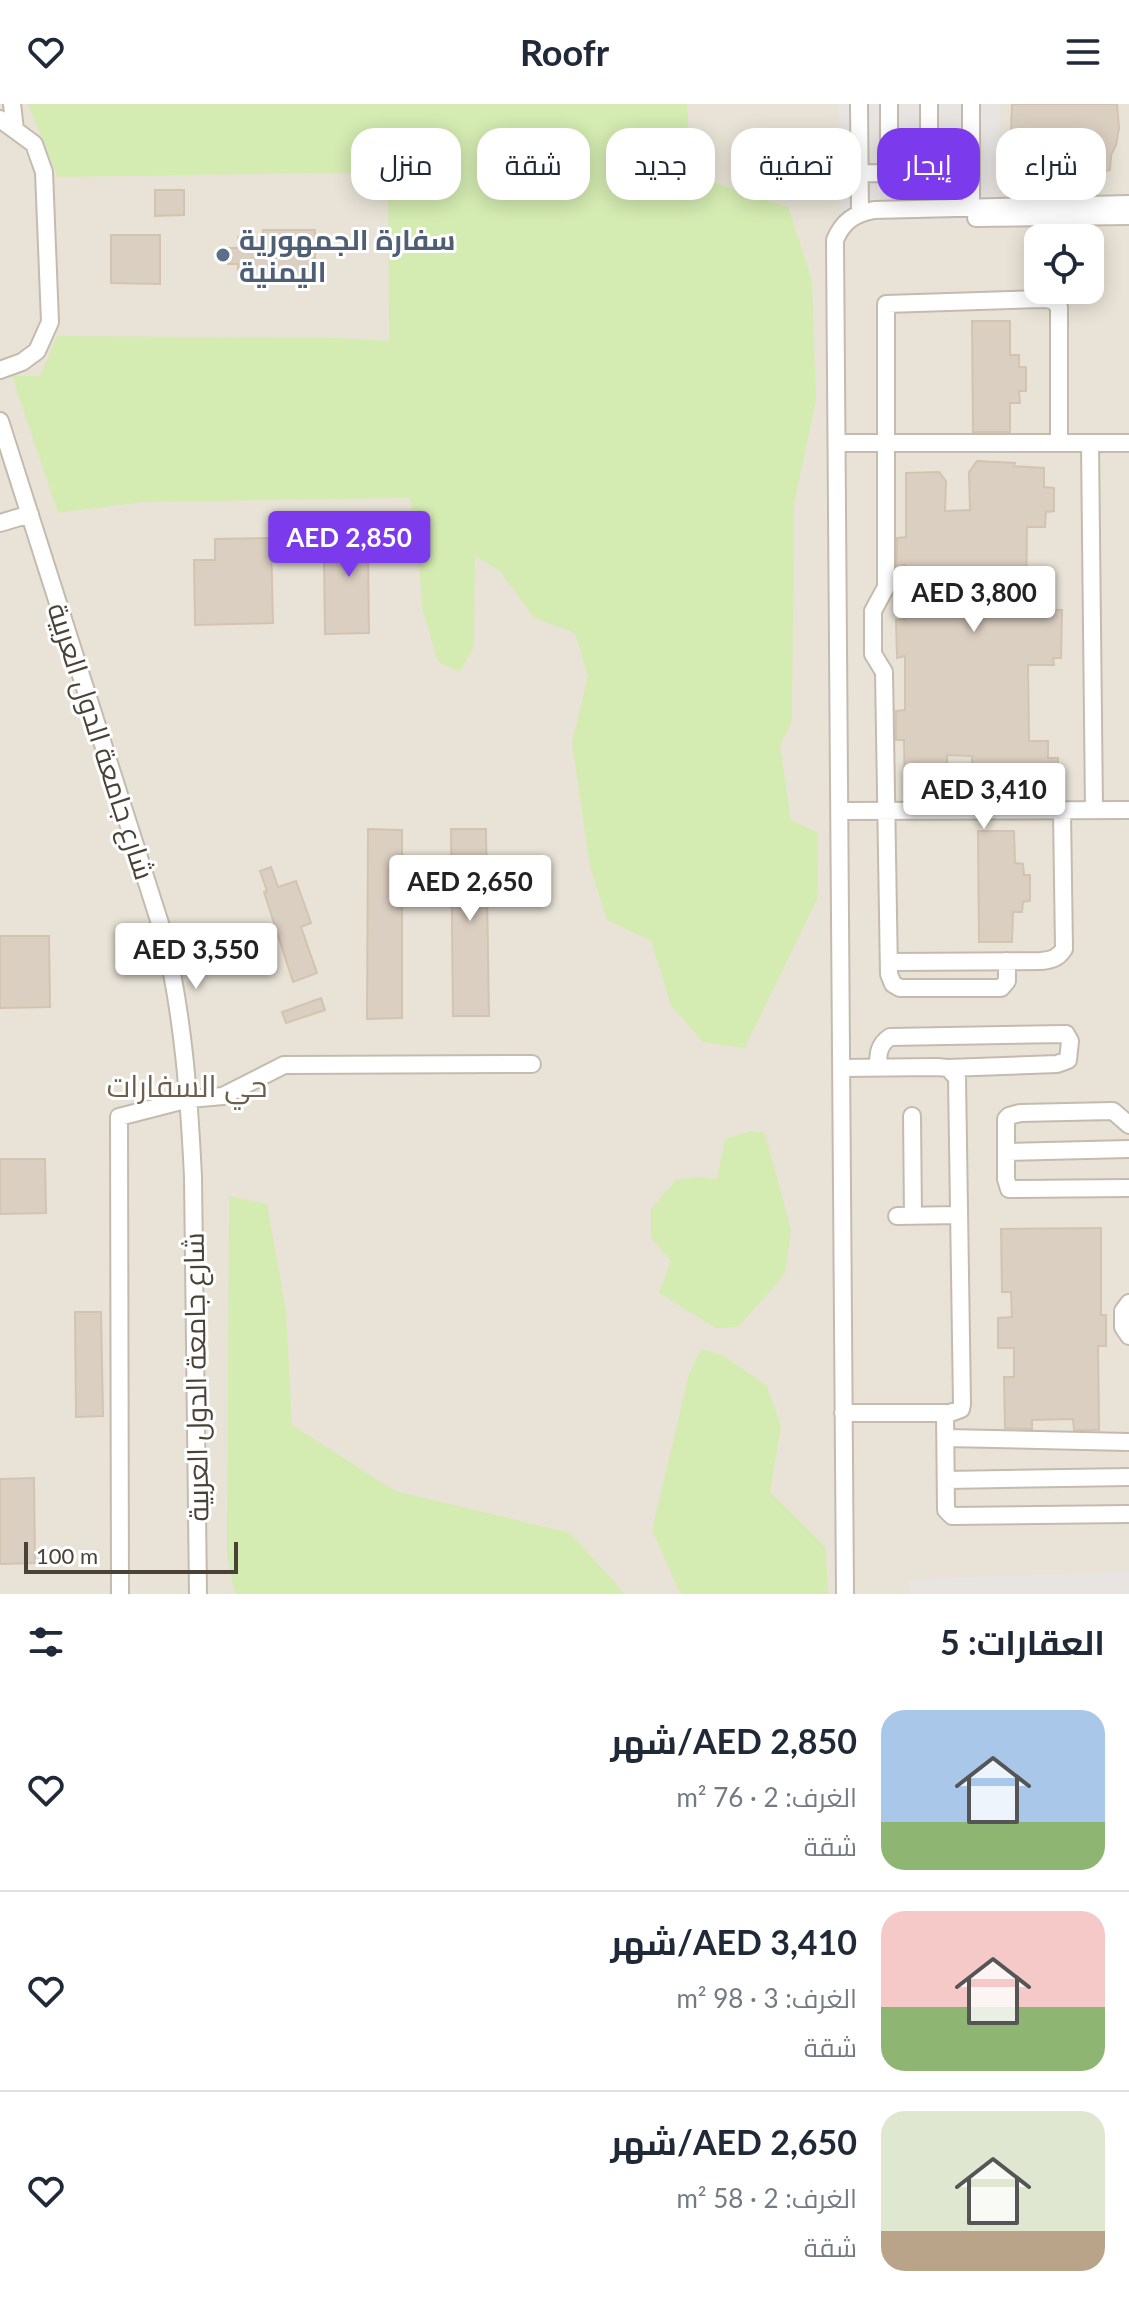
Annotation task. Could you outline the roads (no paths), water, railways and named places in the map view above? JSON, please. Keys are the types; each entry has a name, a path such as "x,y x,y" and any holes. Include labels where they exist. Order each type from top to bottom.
{"street":[{"path":"12,104 15,130"},
{"path":"859,104 859,128"},
{"path":"889,104 889,128"},
{"path":"929,104 929,128"},
{"path":"971,104 971,128"},
{"path":"0,119 34,144 44,172 50,322 37,351 22,362 0,370"},
{"path":"860,200 860,214"},
{"path":"971,200 971,207"},
{"path":"845,1594 835,240 841,226 860,214 882,209 1129,204"},
{"path":"860,214 882,218 1129,216"},
{"path":"1007,961 1007,981 1001,988 900,988 893,984 889,974 884,672 873,654 873,611 886,587 886,304 1042,299 1056,303 1059,307 1059,443"},
{"name":"شارع جامعة الدول العربية","path":"0,421 164,936 181,1021 193,1177 198,1594"},
{"path":"838,443 1129,443"},
{"path":"1090,443 1094,810"},
{"path":"0,523 30,514"},
{"path":"840,811 1129,810"},
{"path":"889,962 1052,960 1060,956 1064,949 1062,811"},
{"path":"841,1068 1057,1064 1068,1060 1070,1041 1066,1034 890,1037 878,1052 878,1067"},
{"path":"120,1594 119,1117 189,1099 223,1096 284,1065 532,1064"},
{"path":"843,1413 945,1413 957,1412 962,1404 957,1078 948,1068"},
{"path":"1129,1125 1113,1111 1013,1113 1006,1119 1009,1189 1129,1188"},
{"path":"912,1116 905,1216 959,1215"},
{"path":"1006,1152 1129,1149"},
{"path":"1129,1303 1123,1311 1123,1327 1129,1336"},
{"path":"945,1413 946,1510 952,1516 1129,1514"},
{"path":"946,1438 1129,1442"},
{"path":"946,1480 1129,1477"}],"place":[{"name":"سفارة الجمهورية اليمنية","path":"223,255"}],"district":[{"name":"حي السفارات","path":"187,1085"}]}
